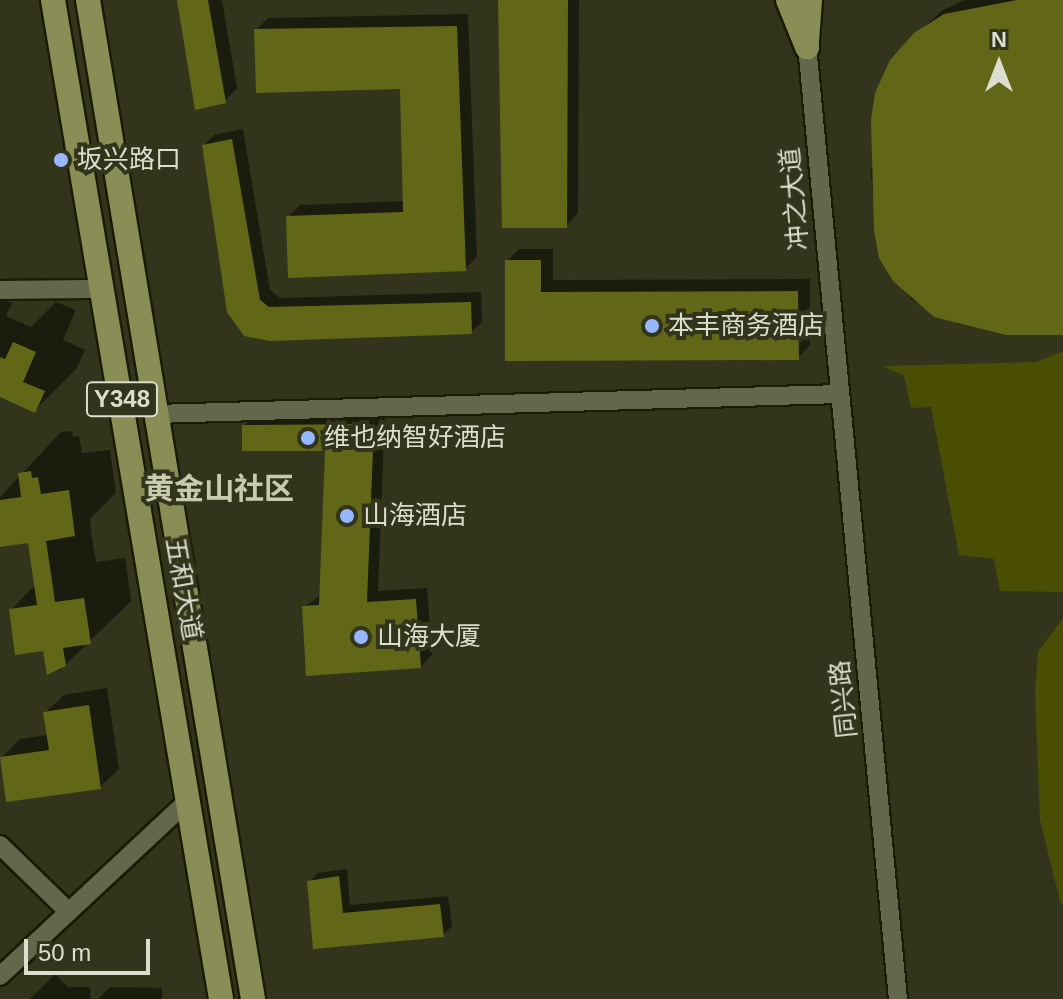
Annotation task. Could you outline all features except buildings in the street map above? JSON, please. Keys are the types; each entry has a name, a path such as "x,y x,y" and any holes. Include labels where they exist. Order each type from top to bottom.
{"main road":[{"name":"五和大道","path":"53,0 190,799 221,999"},
{"path":"788,0 807,47"},
{"path":"807,47 810,0"},
{"name":"五和大道","path":"89,1 253,999"}],"street":[{"name":"冲之大道","path":"803,0 839,394"},
{"path":"0,290 103,289"},
{"path":"155,414 839,394"},
{"name":"同兴路","path":"839,394 898,999"},
{"path":"0,976 190,799"},
{"path":"0,845 69,912"}],"shaded area":[{"path":"1063,351 1063,592 1000,591 994,559 959,555 931,407 911,408 904,376 883,366 1036,362"},
{"path":"1063,618 1061,905 1040,820 1035,693 1038,652"}],"place":[{"name":"坂兴路口","path":"61,160"},
{"name":"本丰商务酒店","path":"652,326"},
{"name":"维也纳智好酒店","path":"308,438"},
{"name":"山海酒店","path":"347,516"},
{"name":"山海大厦","path":"361,637"}],"district":[{"name":"黄金山社区","path":"219,489"}]}
